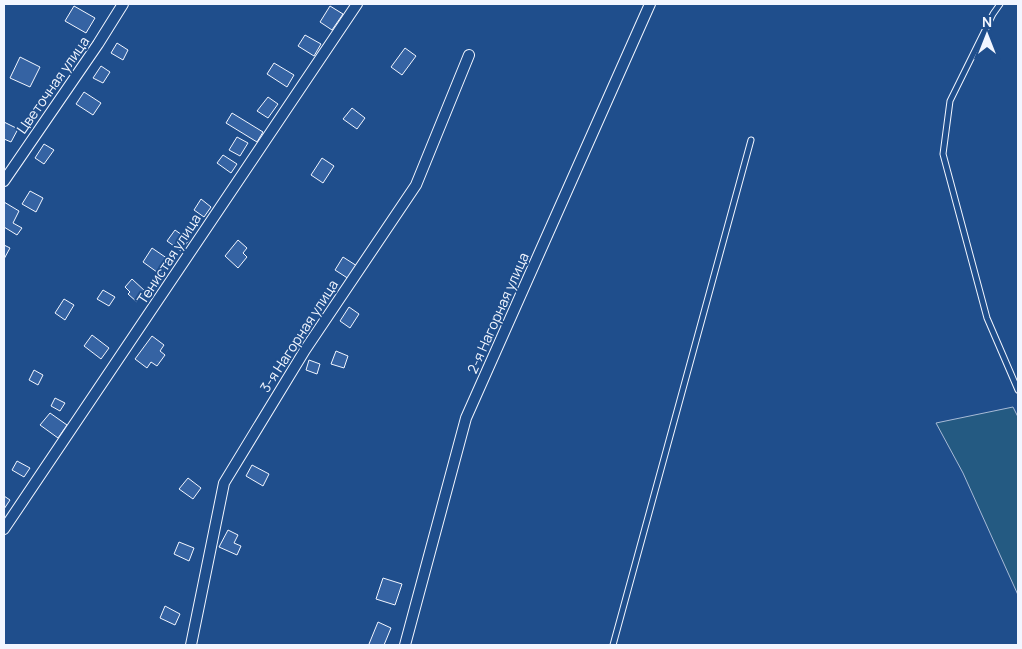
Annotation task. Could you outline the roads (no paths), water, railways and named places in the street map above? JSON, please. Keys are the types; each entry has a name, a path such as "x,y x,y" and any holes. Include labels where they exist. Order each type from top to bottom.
{"street":[{"name":"Цветочная улица","path":"4,182 123,4"},
{"name":"Тенистая улица","path":"4,529 357,4"},
{"name":"2-я Нагорная улица","path":"405,645 466,418 650,4"},
{"name":"3-я Нагорная улица","path":"191,645 224,483 305,350 416,185 469,55"}],"lane":[{"path":"1000,4 993,14 950,101 943,154 986,318 1018,390"},
{"path":"613,645 750,140"}]}
